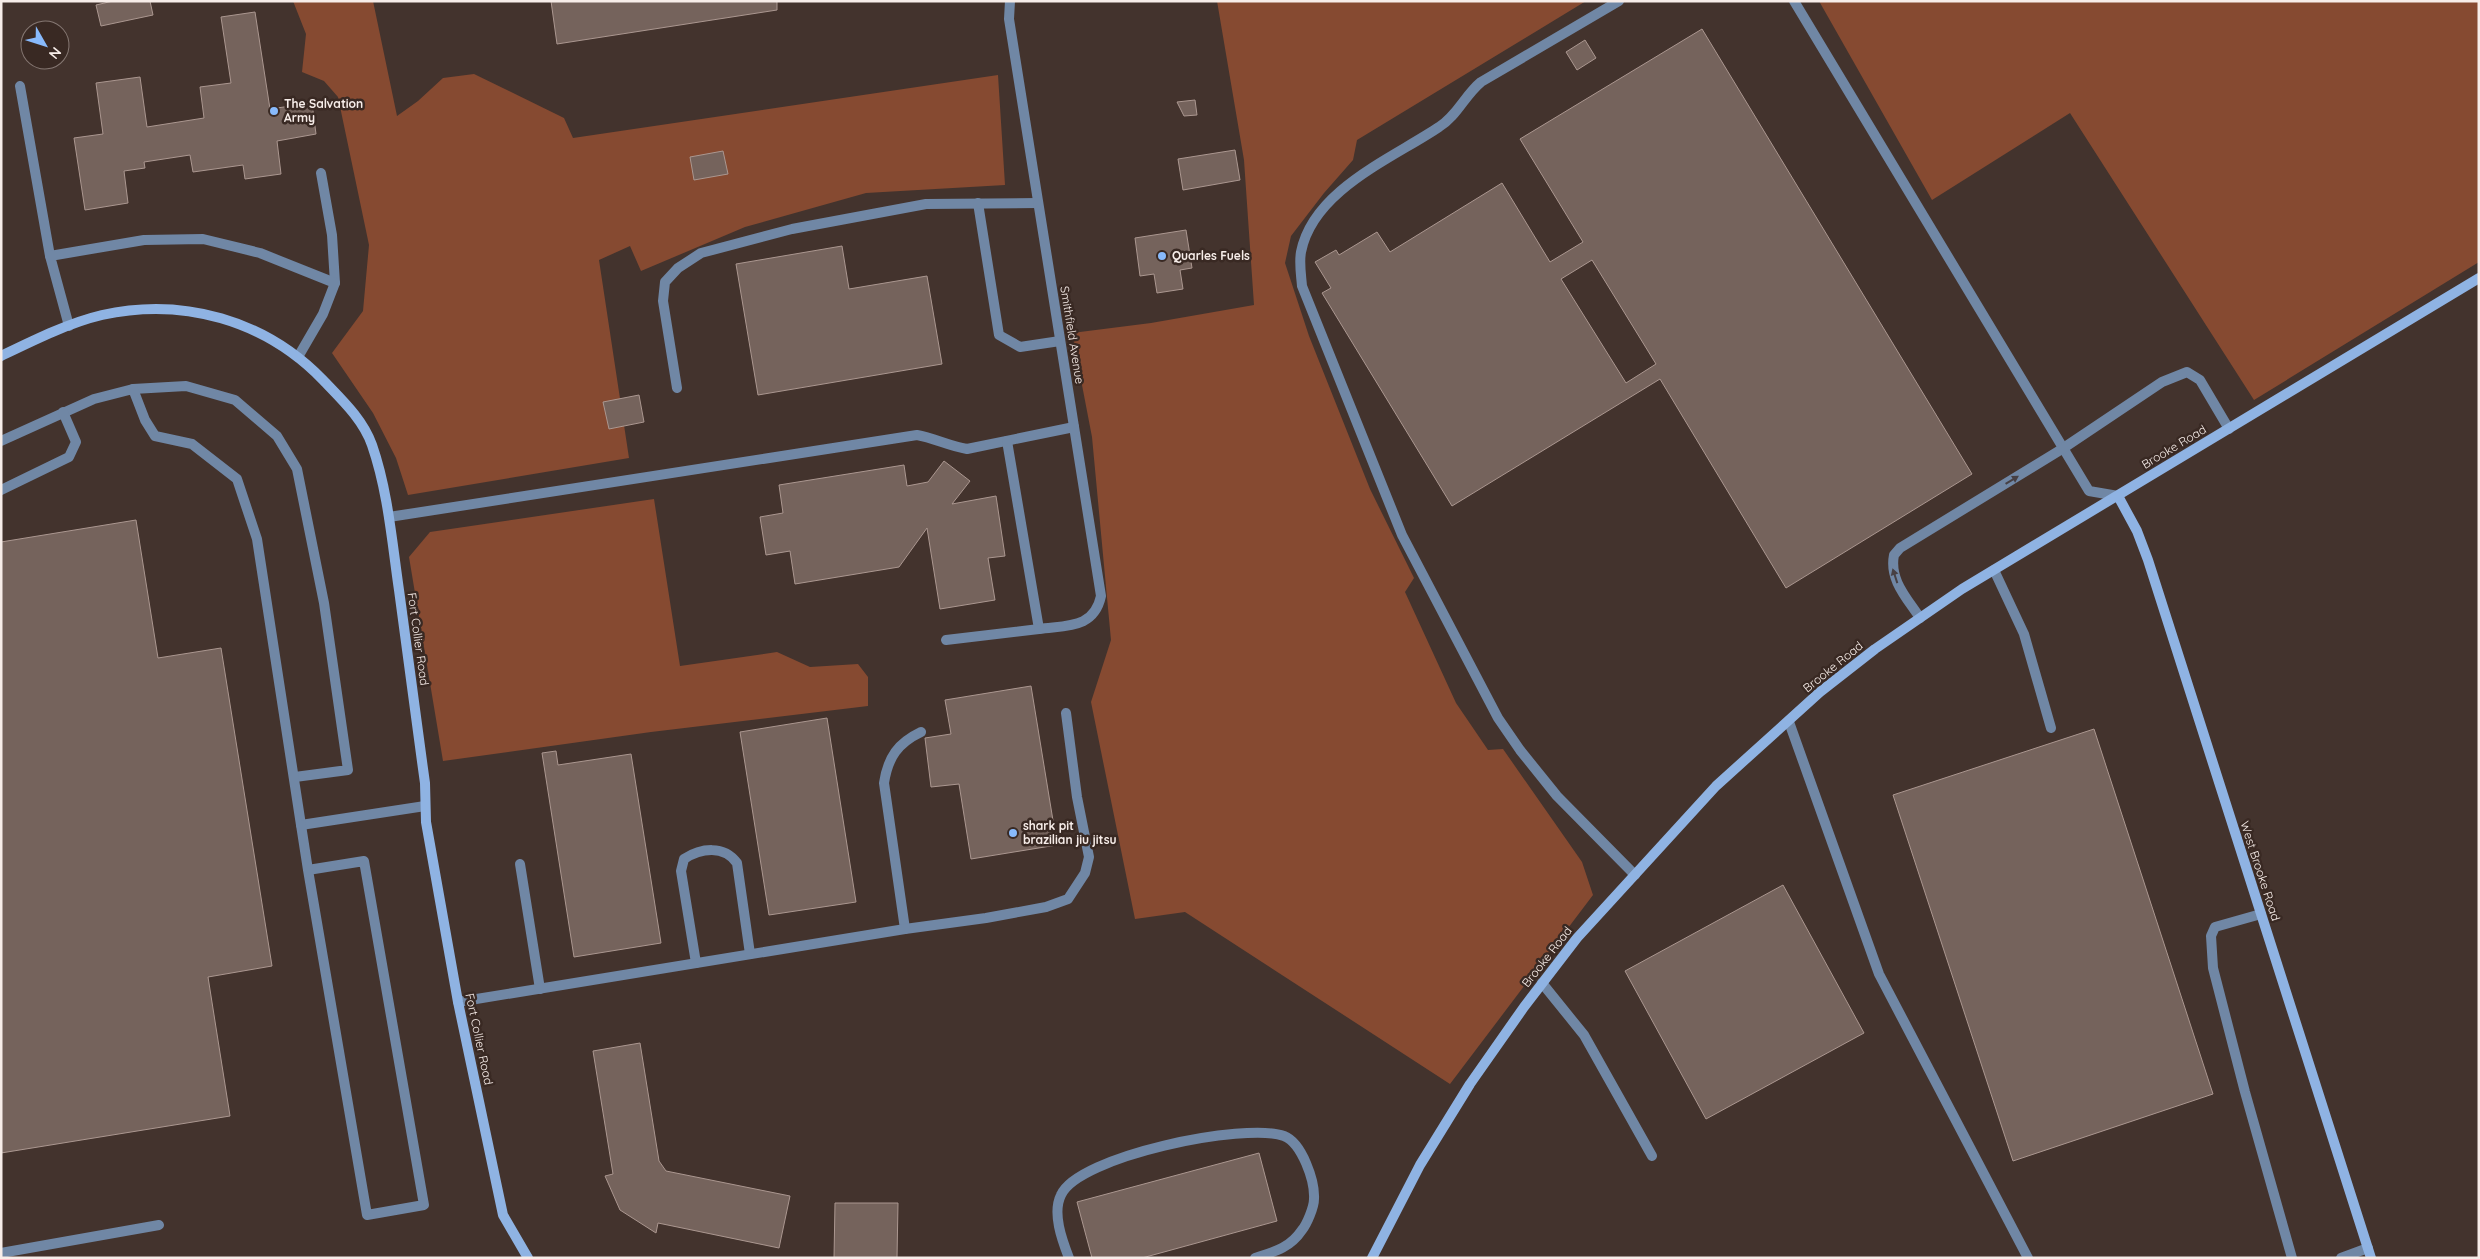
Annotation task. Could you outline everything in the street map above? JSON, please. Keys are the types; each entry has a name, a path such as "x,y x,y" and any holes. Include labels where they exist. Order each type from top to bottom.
{"street":[{"name":"Smithfield Avenue","path":"946,640 1082,623 1092,617 1099,607 1101,596 1009,19 1010,1"},
{"path":"1619,1 1480,82 1470,91 1456,112 1441,126 1368,169 1316,217 1306,234 1301,252 1300,267 1302,286 1402,535 1498,718 1520,750 1557,796 1635,875"},
{"path":"1794,1 2089,491 2118,496"},
{"path":"20,86 50,256 69,326"},
{"path":"298,357 323,314 335,284 332,235 321,173"},
{"path":"677,388 663,301 665,282 678,268 701,254 792,229 926,204 1038,203"},
{"path":"978,204 998,335 1020,347 1060,341"},
{"path":"50,256 144,240 203,239 260,253 335,284"},
{"name":"Brooke Road","path":"1372,1258 1420,1164 1470,1084 1542,983 1577,938 1716,786 1820,692 1920,618 1994,570 2479,278"},
{"name":"Fort Collier Road","path":"1,356 69,326 100,316 131,310 163,308 195,311 219,316 255,330 298,357 308,364 355,414 371,443 389,518 425,783 426,822 458,1002 503,1215 528,1258"},
{"path":"1920,618 1897,584 1892,564 1894,555 1900,548 2062,449 2162,382 2187,372 2200,380 2229,429"},
{"path":"1,441 94,398 133,389 186,386 236,400 276,436 297,469 324,603 348,770 294,777"},
{"path":"133,389 145,420 155,436 192,444 237,479 257,539 308,870 367,1215 424,1205 364,861 308,870"},
{"path":"1,490 70,457 76,442 63,412"},
{"path":"389,518 917,435 933,438 950,446 967,449 1074,427"},
{"path":"1007,441 1039,629"},
{"name":"West Brooke Road","path":"2118,496 2137,531 2148,560 2370,1253"},
{"path":"1994,570 2024,634 2051,728"},
{"path":"458,1002 905,929 986,918 1046,907 1068,900 1085,873 1089,857 1077,797 1066,713"},
{"path":"1789,722 1879,974 2028,1258"},
{"path":"905,929 884,782 886,767 893,752 907,739 921,732"},
{"path":"301,825 425,806"},
{"path":"696,963 681,871 684,859 694,852 715,850 731,855 737,863 750,954"},
{"path":"520,864 540,989"},
{"path":"2261,914 2215,927 2211,936 2213,968 2245,1092 2292,1258"},
{"path":"1542,983 1584,1035 1652,1156"},
{"path":"1069,1258 1063,1242 1058,1212 1060,1195 1075,1178 1106,1162 1170,1145 1227,1135 1264,1133 1285,1137 1296,1147 1305,1159 1314,1199 1304,1229 1293,1241 1280,1251 1254,1258"},
{"path":"1,1252 159,1225"},
{"path":"2341,1258 2370,1253"}],"shaded area":[{"path":"293,1 373,1 397,116 418,101 443,78 474,74 564,118 573,138 998,75 1005,185 866,193 745,227 641,271 630,246 599,260 629,458 408,495 396,458 373,413 332,353 363,311 369,245 338,97 324,81 302,72 306,34"},
{"path":"1217,1 1586,1 1357,140 1353,160 1324,193 1291,236 1285,263 1309,336 1370,489 1414,578 1405,592 1456,703 1488,750 1503,749 1582,862 1593,895 1450,1084 1185,912 1135,919 1091,702 1111,640 1092,437 1072,333 1151,323 1254,305 1244,160"},
{"path":"1819,1 2479,1 2479,262 2254,400 2070,113 1932,200"},
{"path":"654,499 680,666 777,652 810,667 858,664 868,677 868,706 651,732 443,761 409,557 430,532"}],"building":[{"path":"113,1 150,1 153,15 101,26 96,5"},
{"path":"551,1 777,1 777,10 557,44"},
{"name":"The Salvation Army","path":"255,12 270,109 312,103 316,134 277,141 281,174 245,179 243,165 193,172 190,155 144,162 145,168 124,171 128,203 85,210 74,138 103,134 96,83 140,77 147,127 204,118 200,87 231,83 221,17"},
{"path":"1702,29 1972,474 1786,588 1660,379 1452,506 1322,293 1331,288 1315,262 1336,250 1339,255 1377,232 1390,252 1502,183 1550,262 1583,242 1520,139","holes":["1592,260 1656,364 1626,383 1561,279"]},
{"path":"1585,40 1596,58 1577,70 1566,52"},
{"path":"1195,100 1197,115 1184,116 1177,102"},
{"path":"1235,150 1240,180 1183,190 1178,159"},
{"path":"723,151 728,174 694,180 690,157"},
{"path":"1186,230 1192,268 1180,270 1183,289 1157,293 1154,274 1140,276 1135,238"},
{"path":"842,246 849,289 927,276 942,364 758,395 736,264"},
{"path":"639,395 644,422 609,429 603,402"},
{"path":"944,461 970,481 952,504 996,496 1005,556 988,558 995,600 940,609 927,528 899,567 795,584 790,551 766,555 760,517 783,513 779,485 904,465 907,486 928,482"},
{"path":"136,520 158,658 221,648 272,966 208,977 230,1116 1,1153 1,542"},
{"path":"1031,686 1057,845 971,859 959,784 931,787 925,738 951,734 945,700"},
{"path":"827,718 856,902 769,915 740,732"},
{"path":"2094,729 2213,1094 2013,1161 1893,795"},
{"path":"556,751 558,765 631,754 661,943 574,957 542,753"},
{"path":"1783,885 1864,1033 1706,1119 1625,971"},
{"path":"640,1043 659,1161 666,1171 790,1196 779,1248 658,1223 656,1233 620,1210 605,1176 613,1174 593,1051"},
{"path":"1259,1153 1277,1221 1142,1258 1092,1258 1077,1202"},
{"path":"835,1203 898,1203 897,1258 834,1258"}],"place":[{"name":"The Salvation Army","path":"274,111"},
{"name":"Quarles Fuels","path":"1162,256"},
{"name":"shark pit brazilian jiu jitsu","path":"1013,833"}]}
